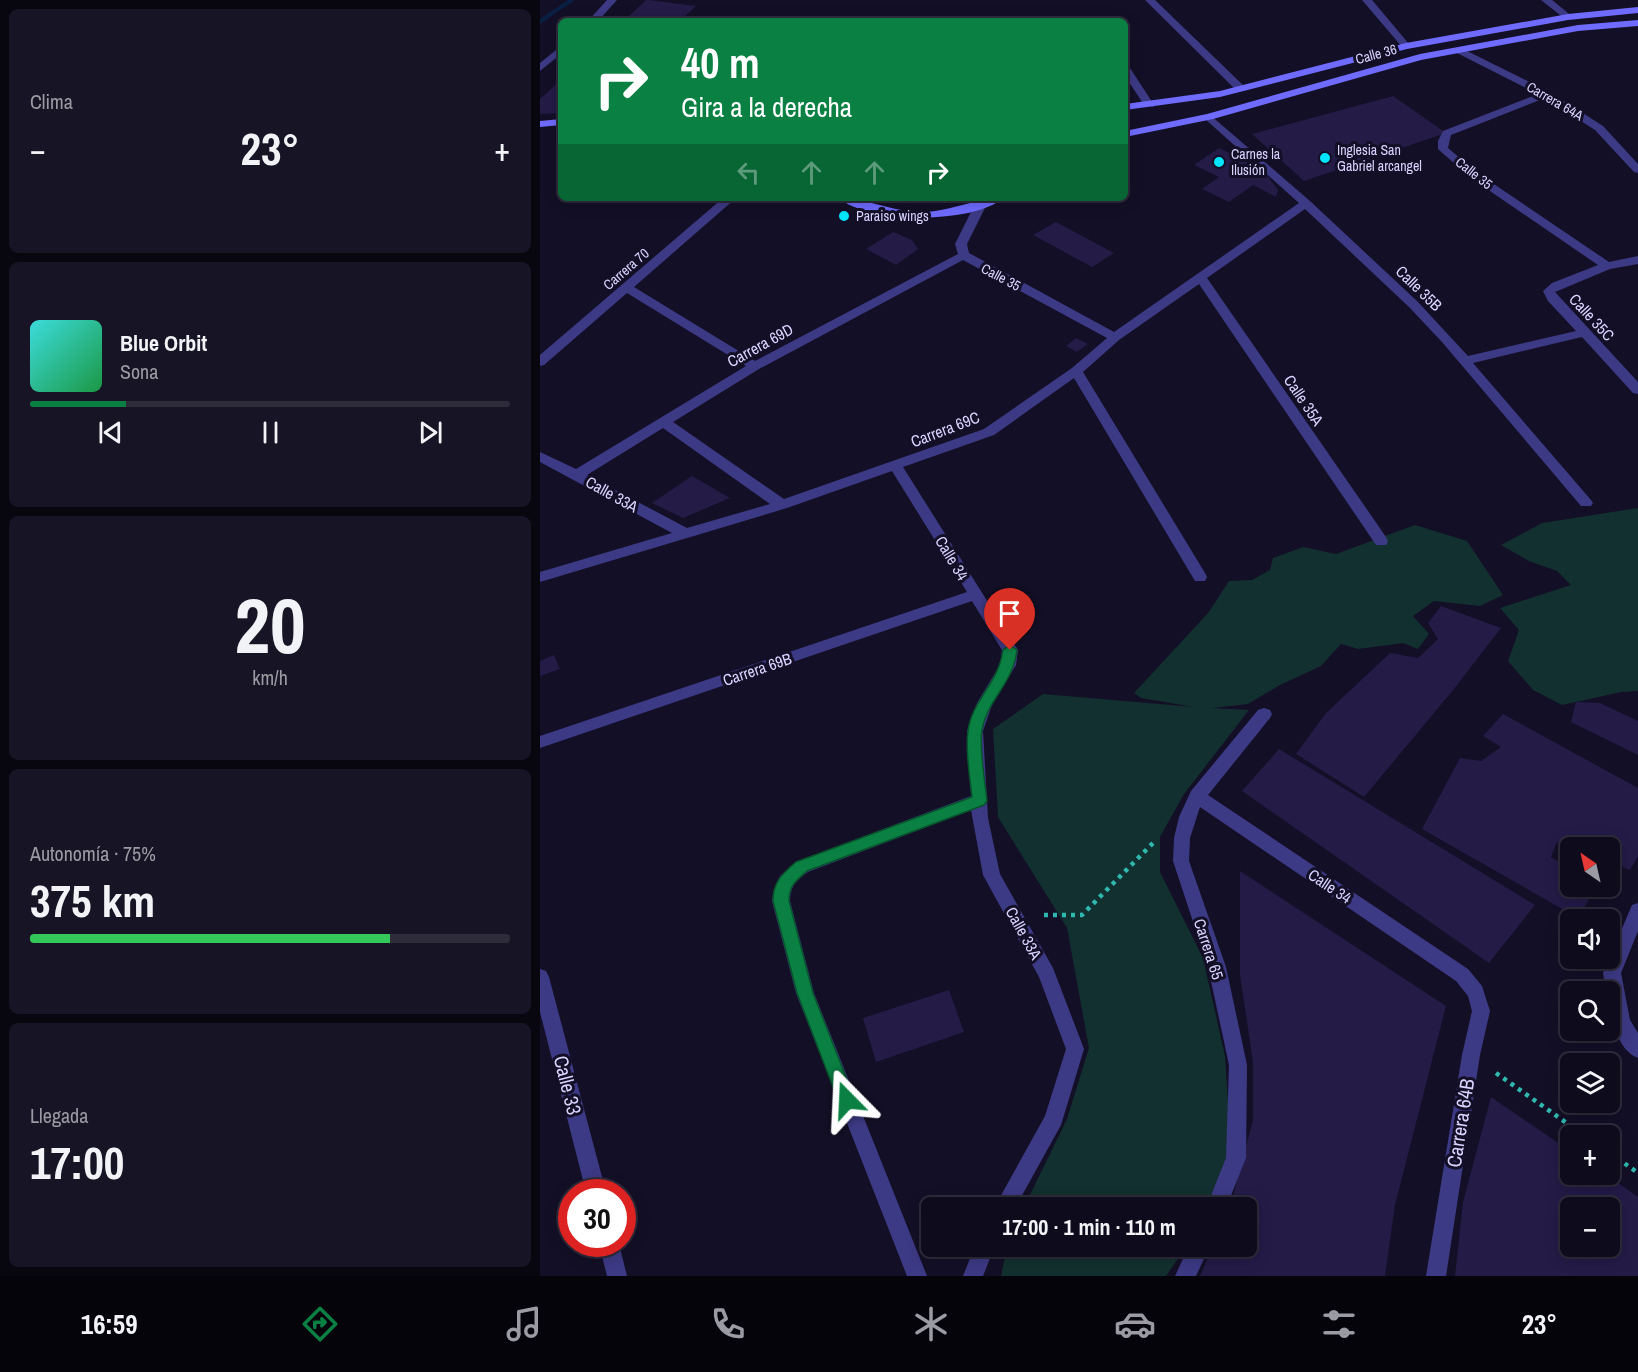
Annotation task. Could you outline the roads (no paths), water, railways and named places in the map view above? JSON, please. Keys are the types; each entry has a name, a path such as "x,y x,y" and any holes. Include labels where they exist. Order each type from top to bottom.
{"main road":[{"name":"Calle 36","path":"1128,107 1186,100 1241,89 1406,46 1568,17 1638,10"},
{"name":"Calle 36","path":"1128,133 1209,117 1420,57 1578,28 1638,23"},
{"path":"540,124 558,122"},
{"path":"854,201 882,211 915,216 950,213 991,201"}],"street":[{"path":"596,18 612,0"},
{"path":"1150,0 1241,89"},
{"path":"1367,0 1406,46"},
{"path":"1546,0 1568,17"},
{"name":"Carrera 64A","path":"1458,50 1546,94 1599,128 1638,170"},
{"path":"540,68 558,52"},
{"path":"1128,73 1149,105"},
{"name":"Calle 35","path":"1546,94 1447,133 1443,141 1443,149 1475,176 1607,266"},
{"name":"Calle 35B","path":"1209,117 1306,203 1413,304 1465,361 1586,503"},
{"name":"Carrera 70","path":"540,362 727,201"},
{"name":"Carrera 69C","path":"540,577 782,506 989,432 1076,371 1115,337 1306,203"},
{"name":"Calle 35","path":"980,206 961,244 964,255 1115,337"},
{"name":"Carrera 69D","path":"577,475 755,366 964,255"},
{"path":"1607,266 1638,260"},
{"name":"Calle 35C","path":"1607,266 1556,286 1549,291 1552,298 1638,390"},
{"name":"Calle 35A","path":"1200,277 1381,541"},
{"path":"628,288 755,366"},
{"path":"1465,361 1584,333"},
{"path":"1076,371 1200,577"},
{"path":"664,422 782,506"},
{"name":"Calle 33A","path":"540,456 684,533"},
{"name":"Calle 34","path":"896,466 1010,650"},
{"name":"Carrera 69B","path":"540,742 975,595"},
{"name":"Calle 33A","path":"1010,650 1008,665 985,703 975,731 980,818 992,875 1047,974 1075,1048 1054,1119 1010,1197"},
{"name":"Carrera 65","path":"1220,1197 1236,1158 1238,1065 1216,968 1181,861 1182,838 1187,817 1197,796 1264,714"},
{"name":"Calle 34","path":"1197,796 1462,975"},
{"path":"917,1276 805,993 781,901 781,891 785,881 802,867 979,801"},
{"path":"1638,910 1612,973 1621,1023 1638,1049"},
{"name":"Carrera 64B","path":"1436,1276 1471,1055 1481,1011 1476,992 1462,975"},
{"name":"Calle 33","path":"540,977 593,1179"},
{"path":"612,1257 617,1276"},
{"path":"973,1276 981,1257"},
{"path":"1185,1276 1194,1257"}],"waterway":[{"path":"540,22 572,0"}],"place":[{"name":"Inglesia San Gabriel arcangel","path":"1325,158"},
{"name":"Carnes la Ilusión","path":"1219,162"},
{"name":"Paraiso wings","path":"844,216"}]}
